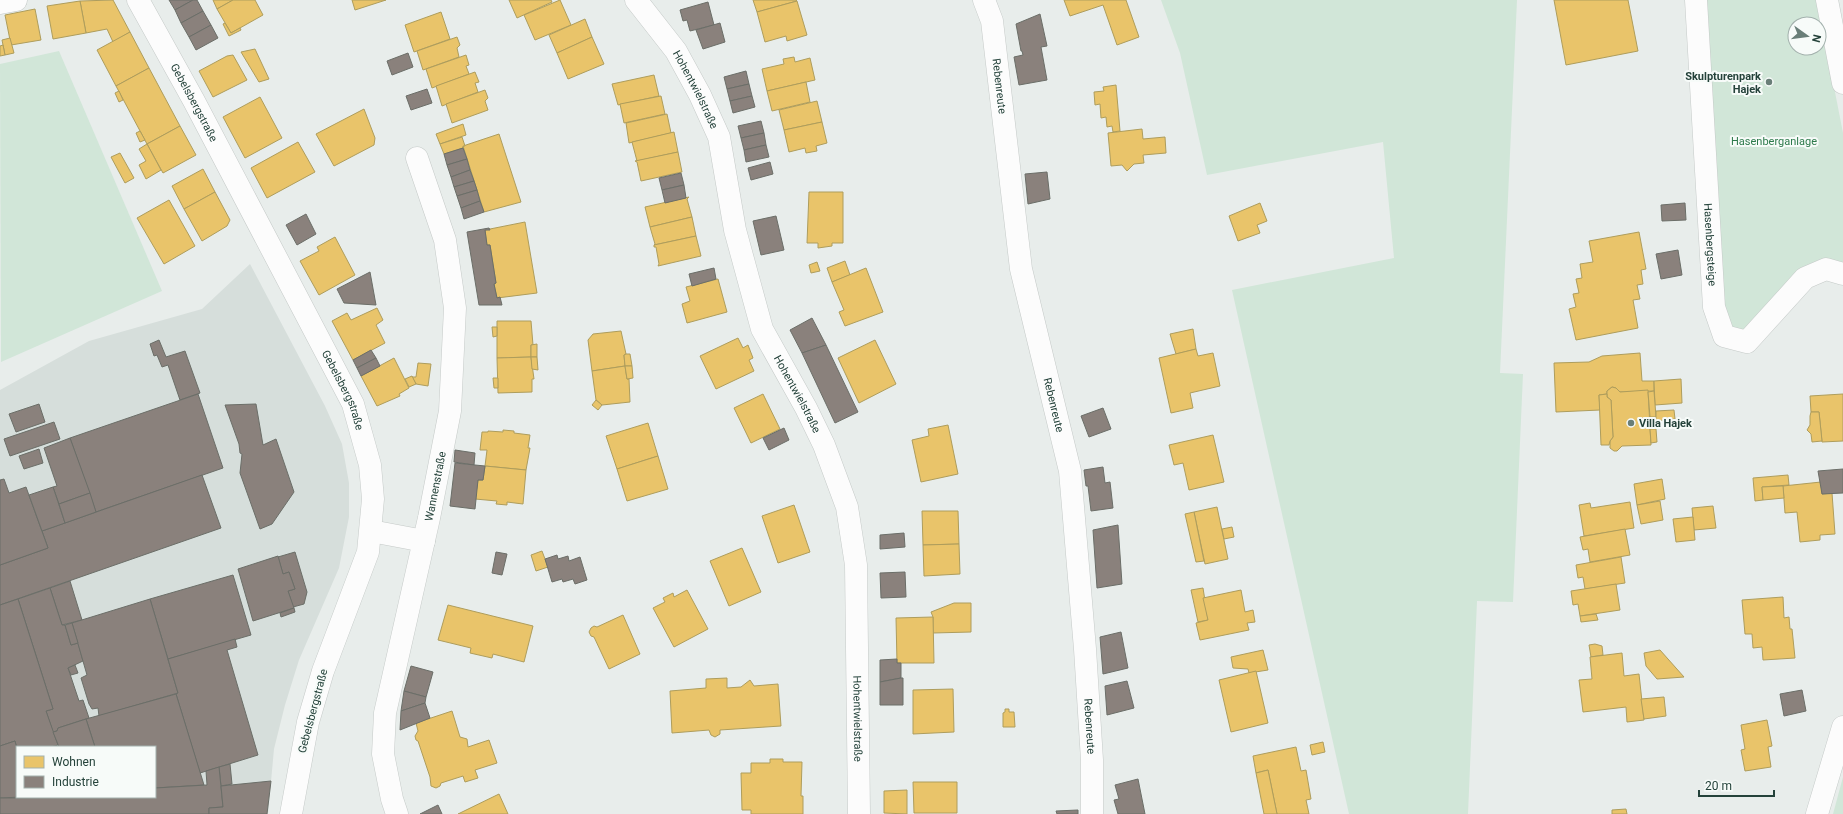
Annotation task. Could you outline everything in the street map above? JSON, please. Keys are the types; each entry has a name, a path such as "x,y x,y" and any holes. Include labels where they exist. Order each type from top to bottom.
{"street":[{"path":"0,3 16,0"},
{"name":"Gebelsbergstraße","path":"138,0 194,101 353,404 370,465 373,500 368,552 323,670 308,722 291,814"},
{"name":"Hohentwielstraße","path":"636,0 676,51 700,96 719,137 735,230 762,329 806,408 824,445 847,507 856,565 859,814"},
{"name":"Rebenreute","path":"984,0 992,21 1021,269 1070,471 1086,649 1092,760 1092,814"},
{"name":"Hasenbergsteige","path":"1696,0 1714,307 1724,336 1747,342 1805,278 1826,269 1843,274"},
{"path":"1827,0 1843,84"},
{"name":"Wannenstraße","path":"397,814 392,799 383,754 385,713 424,541 450,411 455,308 445,240 417,158"},
{"path":"371,530 424,541"},
{"path":"1817,814 1843,727"}],"shaded area":[{"path":"250,264 325,406 342,444 349,483 349,517 339,568 299,660 285,705 274,749 268,814 0,814 0,390 89,341 202,309"}],"green space":[{"path":"1161,0 1517,0 1500,373 1523,374 1513,602 1477,601 1468,814 1349,814 1232,290 1394,258 1383,142 1207,175 1180,53"},
{"name":"Hasenberganlage","path":"1695,0 1817,0 1820,16 1787,16 1787,56 1827,56 1827,51 1843,133 1843,268 1828,262 1745,335 1727,332"},
{"path":"59,51 162,291 1,362 0,64"},
{"path":"1843,777 1843,814 1833,814"}],"building: Wohnen":[{"path":"113,0 130,32 113,42 107,29 86,33 80,1"},
{"path":"213,0 233,0 217,9"},
{"path":"233,0 255,0 263,15 231,33 217,9"},
{"path":"352,0 386,0 355,10"},
{"path":"509,0 551,0 552,2 517,18"},
{"path":"560,0 571,25 535,40 524,15"},
{"path":"753,0 796,0 797,1 757,12"},
{"path":"1064,0 1126,0 1139,37 1117,45 1103,5 1070,16"},
{"path":"1554,0 1628,0 1638,51 1566,65"},
{"path":"80,1 86,33 53,39 47,6"},
{"path":"797,1 807,35 787,41 786,36 765,42 757,12"},
{"path":"35,9 41,40 11,45 5,15"},
{"path":"441,12 450,39 414,52 405,25"},
{"path":"585,19 592,37 557,53 549,35"},
{"path":"225,23 231,33 240,28 241,30 229,36 223,24"},
{"path":"130,32 149,68 116,86 97,50"},
{"path":"457,37 460,45 457,48 459,57 423,70 417,51"},
{"path":"592,37 604,64 568,79 557,53"},
{"path":"10,38 14,53 5,55 2,40"},
{"path":"3,45 5,55 0,56 0,46"},
{"path":"255,49 269,79 259,82 241,52"},
{"path":"233,55 247,80 213,97 199,71 227,56"},
{"path":"466,55 469,65 466,66 469,74 432,88 426,69"},
{"path":"794,57 795,62 810,58 815,80 767,91 762,69 784,64 783,59"},
{"path":"149,68 180,126 147,144 116,86"},
{"path":"475,72 479,82 475,83 478,92 442,106 436,86"},
{"path":"654,75 659,96 618,105 612,84"},
{"path":"806,82 810,102 772,111 767,91"},
{"path":"1116,85 1120,131 1113,132 1112,126 1107,127 1106,117 1101,118 1100,104 1095,105 1094,92 1104,91 1103,87"},
{"path":"485,90 488,98 485,101 488,110 452,123 446,104"},
{"path":"119,91 123,100 119,102 115,93"},
{"path":"661,96 665,114 624,123 620,104"},
{"path":"260,97 282,138 245,158 223,117"},
{"path":"817,101 822,122 784,130 779,110"},
{"path":"364,109 375,138 374,145 334,166 316,134"},
{"path":"667,114 671,133 629,143 626,123"},
{"path":"822,122 827,143 816,146 817,151 806,153 805,148 789,152 784,130"},
{"path":"463,124 466,135 440,144 436,134"},
{"path":"180,126 196,155 163,173 147,144"},
{"path":"1142,129 1143,139 1165,137 1166,153 1143,155 1144,163 1134,164 1127,171 1122,165 1111,166 1108,133"},
{"path":"140,131 145,140 140,142 136,133"},
{"path":"674,132 678,152 637,161 632,142"},
{"path":"499,134 521,202 484,212 463,146"},
{"path":"462,137 465,146 463,146 463,148 444,154 440,144"},
{"path":"298,142 315,172 267,198 251,168"},
{"path":"147,144 161,170 146,179 139,165 146,161 139,149"},
{"path":"678,152 682,172 641,181 637,162 635,161"},
{"path":"120,153 134,178 125,183 111,157"},
{"path":"203,169 215,192 184,209 172,186"},
{"path":"215,192 230,220 227,226 202,241 184,209"},
{"path":"809,192 843,192 843,243 832,243 832,246 818,248 818,243 807,243"},
{"path":"689,197 687,199 692,217 650,227 645,207"},
{"path":"169,200 195,246 164,264 137,218"},
{"path":"1260,203 1267,221 1257,225 1260,233 1238,241 1229,216"},
{"path":"692,217 696,236 654,245 650,227"},
{"path":"525,222 537,293 497,298 490,245 487,245 485,230"},
{"path":"1639,232 1646,269 1641,270 1643,284 1637,285 1640,299 1633,300 1638,328 1576,340 1569,309 1576,307 1573,294 1579,293 1576,279 1582,278 1580,264 1593,262 1589,241"},
{"path":"696,236 701,256 658,266 659,264 656,247 654,247 654,245"},
{"path":"335,237 355,275 319,295 300,261 319,251 317,247"},
{"path":"845,261 850,275 832,282 827,268"},
{"path":"817,262 820,271 811,273 809,265"},
{"path":"866,268 883,312 845,326 839,312 844,310 832,282"},
{"path":"718,279 727,312 687,323 682,304 690,301 686,287"},
{"path":"377,308 383,320 376,325 385,343 353,360 332,321 347,313 351,320"},
{"path":"497,321 531,321 533,345 531,345 531,357 497,358"},
{"path":"492,327 497,327 497,336 493,337"},
{"path":"1193,329 1196,349 1176,354 1170,334"},
{"path":"621,331 626,354 624,355 625,366 592,371 588,340 593,334"},
{"path":"738,338 743,348 748,345 753,358 749,360 754,371 716,389 700,356"},
{"path":"875,340 896,384 859,403 838,358"},
{"path":"537,344 537,357 531,357 531,345"},
{"path":"1196,349 1198,356 1213,353 1220,386 1190,393 1193,408 1171,413 1159,358"},
{"path":"1640,353 1642,381 1654,381 1654,391 1620,392 1616,388 1612,387 1607,391 1607,394 1599,395 1600,410 1556,412 1554,363 1589,362 1602,356"},
{"path":"630,354 632,366 625,366 624,355"},
{"path":"531,357 534,379 532,379 532,392 498,393 497,358"},
{"path":"531,357 537,357 538,370 532,369"},
{"path":"394,358 409,388 399,394 400,396 377,406 361,376"},
{"path":"418,363 431,364 428,386 416,384 412,377 416,377"},
{"path":"625,366 627,379 629,379 630,402 602,405 596,400 592,371"},
{"path":"625,366 632,366 633,378 627,379"},
{"path":"412,376 416,384 409,387 405,379"},
{"path":"493,378 498,378 498,388 494,388"},
{"path":"1681,379 1682,403 1655,405 1654,381"},
{"name":"Villa Hajek","path":"1612,387 1616,388 1620,392 1648,390 1651,445 1622,446 1617,451 1610,448 1610,441 1613,437 1611,400 1607,397 1607,391"},
{"path":"1654,391 1656,417 1650,417 1648,392"},
{"path":"763,394 780,429 751,443 734,408"},
{"path":"1607,394 1607,397 1611,400 1613,437 1609,445 1601,445 1599,395"},
{"path":"1843,394 1843,441 1822,442 1819,412 1811,412 1810,396"},
{"path":"596,400 602,405 598,410 592,405"},
{"path":"1674,410 1675,419 1656,421 1656,411"},
{"path":"1811,412 1819,412 1822,441 1812,442 1811,434 1807,430 1810,425"},
{"path":"648,423 658,456 617,469 606,436"},
{"path":"948,425 958,474 921,482 912,440 929,436 928,429"},
{"path":"1650,429 1656,429 1657,442 1651,443"},
{"path":"503,430 530,435 528,448 530,448 526,470 485,466 487,450 480,450 482,432 503,432"},
{"path":"1213,435 1224,482 1189,490 1183,463 1174,465 1169,445"},
{"path":"658,456 668,489 627,501 617,469"},
{"path":"485,466 526,470 523,504 507,502 507,505 496,504 497,501 475,499 478,480 483,480"},
{"path":"1788,475 1789,485 1762,487 1763,500 1755,501 1753,478"},
{"path":"1662,479 1665,499 1637,505 1634,484"},
{"path":"1821,482 1822,494 1832,493 1835,534 1820,535 1820,540 1800,542 1797,512 1785,513 1783,486"},
{"path":"1783,486 1784,498 1763,500 1762,487"},
{"path":"1660,501 1663,520 1641,524 1637,505"},
{"path":"1630,502 1634,528 1584,536 1579,505 1590,503 1591,508"},
{"path":"794,505 810,552 778,563 762,516"},
{"path":"1713,506 1716,528 1694,530 1692,508"},
{"path":"1217,507 1228,559 1205,564 1194,512"},
{"path":"922,511 958,511 959,544 923,545"},
{"path":"1194,512 1204,561 1196,562 1185,514"},
{"path":"1693,517 1695,540 1676,542 1673,519"},
{"path":"1232,527 1234,537 1224,539 1222,529"},
{"path":"1625,529 1630,555 1590,562 1588,549 1583,550 1580,537"},
{"path":"959,544 960,574 924,576 923,545"},
{"path":"742,548 761,592 729,606 710,561"},
{"path":"542,551 548,567 536,571 531,555"},
{"path":"1621,557 1625,583 1585,589 1583,577 1578,578 1576,565"},
{"path":"1616,584 1620,610 1580,616 1578,604 1573,605 1571,591"},
{"path":"1203,588 1208,620 1198,622 1191,590"},
{"path":"687,590 708,629 674,647 653,608 665,602 663,598 673,593 674,597"},
{"path":"1241,590 1245,612 1253,610 1255,622 1247,623 1249,630 1200,640 1196,623 1208,620 1203,598"},
{"path":"1783,597 1784,618 1789,617 1790,629 1792,629 1795,658 1763,660 1762,647 1753,648 1752,634 1745,634 1742,600"},
{"path":"954,603 971,603 971,632 933,633 933,617 931,612"},
{"path":"448,605 533,626 524,662 493,654 492,658 470,653 471,648 438,640"},
{"path":"1596,614 1598,620 1581,622 1580,616"},
{"path":"623,615 640,654 609,669 594,637 591,636 589,632 594,626 597,627"},
{"path":"933,617 934,663 897,663 896,618"},
{"path":"1595,644 1602,646 1603,655 1591,657 1589,645"},
{"path":"1263,650 1268,670 1249,673 1248,669 1233,668 1231,657"},
{"path":"1660,650 1684,677 1657,679 1646,666 1644,653"},
{"path":"1622,653 1624,676 1639,674 1644,720 1627,722 1626,707 1583,712 1579,680 1592,679 1590,657"},
{"path":"1256,671 1268,723 1231,732 1219,680"},
{"path":"727,678 727,688 741,687 750,680 754,686 778,684 781,726 720,730 720,734 715,737 711,735 709,730 672,733 670,691 706,688 706,679"},
{"path":"953,689 954,732 913,734 913,690"},
{"path":"1664,697 1666,716 1644,719 1641,699"},
{"path":"1005,709 1009,709 1009,712 1014,712 1015,727 1003,727 1003,713 1005,712"},
{"path":"452,711 460,737 467,739 468,747 489,740 497,763 475,770 478,778 465,782 463,776 441,783 440,786 436,788 431,786 430,777 418,741 416,740 415,736 418,731 416,723"},
{"path":"1767,720 1772,746 1768,747 1771,767 1745,771 1741,750 1745,749 1741,725"},
{"path":"1323,742 1325,752 1312,755 1310,745"},
{"path":"1296,747 1301,771 1306,770 1311,799 1306,800 1309,814 1277,814 1268,770 1256,773 1253,756"},
{"path":"770,759 783,759 783,762 802,762 801,796 803,796 803,814 751,814 751,810 742,810 741,773 751,773 751,763 770,763"},
{"path":"1268,770 1277,814 1264,814 1256,773"},
{"path":"913,782 957,782 957,813 914,813"},
{"path":"907,790 907,814 884,813 884,791"},
{"path":"499,794 508,814 458,814"},
{"path":"1626,809 1627,814 1612,814 1612,810"}],"building: Industrie":[{"path":"169,0 193,0 175,10"},
{"path":"193,0 197,0 203,11 181,23 175,10"},
{"path":"708,2 714,25 690,31 687,20 683,21 680,10"},
{"path":"203,11 211,25 189,37 181,23"},
{"path":"1040,14 1047,46 1041,47 1047,80 1019,85 1014,57 1023,55 1016,24"},
{"path":"720,23 725,42 703,49 696,30"},
{"path":"211,25 218,38 196,50 189,37"},
{"path":"408,53 413,67 392,75 387,61"},
{"path":"746,71 749,84 727,89 724,77"},
{"path":"749,84 752,96 730,101 727,89"},
{"path":"427,89 432,103 411,110 406,96"},
{"path":"752,96 755,107 733,113 730,101"},
{"path":"761,121 764,133 741,138 738,126"},
{"path":"764,133 766,145 744,150 741,138"},
{"path":"766,145 769,157 746,162 744,150"},
{"path":"463,148 467,159 447,165 444,154"},
{"path":"467,159 470,170 451,177 447,165"},
{"path":"770,162 773,174 751,180 748,168"},
{"path":"470,170 474,181 454,187 451,177"},
{"path":"1047,172 1050,199 1028,204 1025,174"},
{"path":"681,173 684,185 662,190 659,178"},
{"path":"474,181 477,190 457,196 454,187"},
{"path":"684,185 686,198 665,203 662,190"},
{"path":"477,190 480,201 461,208 457,196"},
{"path":"480,201 484,212 464,219 461,208"},
{"path":"1685,203 1686,220 1662,221 1661,205"},
{"path":"306,214 316,234 297,245 286,225"},
{"path":"776,216 784,250 761,255 753,221"},
{"path":"489,228 490,230 485,230 487,245 490,245 497,298 500,297 502,305 479,305 467,232"},
{"path":"1678,250 1682,275 1661,279 1656,254"},
{"path":"714,268 716,279 692,286 689,274"},
{"path":"370,272 376,305 344,303 337,289"},
{"path":"812,318 826,345 802,353 790,330"},
{"path":"159,340 166,357 185,351 200,393 180,400 168,365 162,367 157,355 154,356 150,344"},
{"path":"826,345 858,412 835,423 802,353"},
{"path":"371,350 376,358 357,368 353,360"},
{"path":"376,358 380,366 361,376 357,368"},
{"path":"198,394 223,468 96,512 70,438"},
{"path":"39,404 45,422 16,432 9,414"},
{"path":"256,404 263,445 276,439 294,492 272,524 260,529 240,473 242,454 240,453 239,444 225,405"},
{"path":"1103,408 1111,429 1089,437 1081,416"},
{"path":"54,422 60,439 10,456 4,439"},
{"path":"784,428 789,440 769,450 763,438"},
{"path":"70,438 90,493 59,504 53,487 57,486 44,448"},
{"path":"39,449 43,463 24,469 19,456"},
{"path":"455,450 475,453 474,465 454,462"},
{"path":"455,463 485,466 483,480 478,480 475,509 450,506"},
{"path":"1103,467 1105,483 1110,482 1113,508 1091,511 1088,486 1086,486 1084,470"},
{"path":"1843,469 1843,493 1822,494 1818,471"},
{"path":"202,475 221,528 0,605 0,565 48,548 42,531"},
{"path":"4,479 9,493 26,487 48,548 0,565 0,480"},
{"path":"53,487 65,523 42,531 29,495"},
{"path":"90,493 96,512 65,523 59,504"},
{"path":"1118,525 1122,584 1097,588 1093,530"},
{"path":"904,533 905,547 880,549 880,535"},
{"path":"295,552 307,592 304,604 293,607 288,591 295,589 289,572 283,574 278,557"},
{"path":"496,552 507,554 502,575 492,573"},
{"path":"557,555 558,559 568,556 569,561 580,557 587,580 575,584 573,579 563,582 562,579 552,582 545,559"},
{"path":"278,556 283,574 289,572 295,589 288,591 294,608 253,621 238,569"},
{"path":"905,572 906,597 881,598 880,573"},
{"path":"233,575 251,635 168,659 150,599"},
{"path":"70,581 82,620 62,625 50,588"},
{"path":"50,588 62,625 65,625 71,645 78,643 83,661 68,668 79,701 83,700 89,718 58,728 57,731 53,732 46,711 53,709 18,599"},
{"path":"18,599 53,709 46,711 58,745 16,746 15,741 0,746 0,605"},
{"path":"150,599 178,693 99,716 98,708 92,709 89,704 81,678 87,675 72,623"},
{"path":"294,608 295,612 281,617 280,613"},
{"path":"72,623 78,643 71,645 65,625"},
{"path":"1121,632 1128,668 1103,674 1100,637"},
{"path":"235,639 237,647 227,650 258,755 200,773 176,694 178,693 168,659"},
{"path":"897,659 897,663 901,663 901,678 880,682 880,660"},
{"path":"75,665 78,673 71,675 68,668"},
{"path":"411,666 433,672 426,697 404,691"},
{"path":"903,678 903,705 880,705 880,682"},
{"path":"1127,681 1134,708 1107,715 1105,686"},
{"path":"1802,690 1806,711 1784,716 1780,694"},
{"path":"404,691 426,697 425,703 401,711"},
{"path":"176,694 204,785 156,788 156,746 95,746 86,719"},
{"path":"425,703 430,718 400,730 401,711"},
{"path":"86,719 95,746 59,746 53,732 57,731 58,728"},
{"path":"15,741 16,797 0,798 0,746"},
{"path":"230,764 232,784 221,786 219,767"},
{"path":"219,767 223,807 209,808 209,814 0,814 0,798 156,798 156,788 207,785 206,771"},
{"path":"1138,779 1145,814 1118,814 1114,800 1119,799 1115,785"},
{"path":"271,781 267,814 209,814 209,808 223,807 221,786"},
{"path":"438,805 442,814 420,814"},
{"path":"1078,810 1078,814 1057,814 1056,811"}],"place":[{"name":"Skulpturenpark Hajek","path":"1769,82"},
{"name":"Villa Hajek","path":"1631,423"}]}
